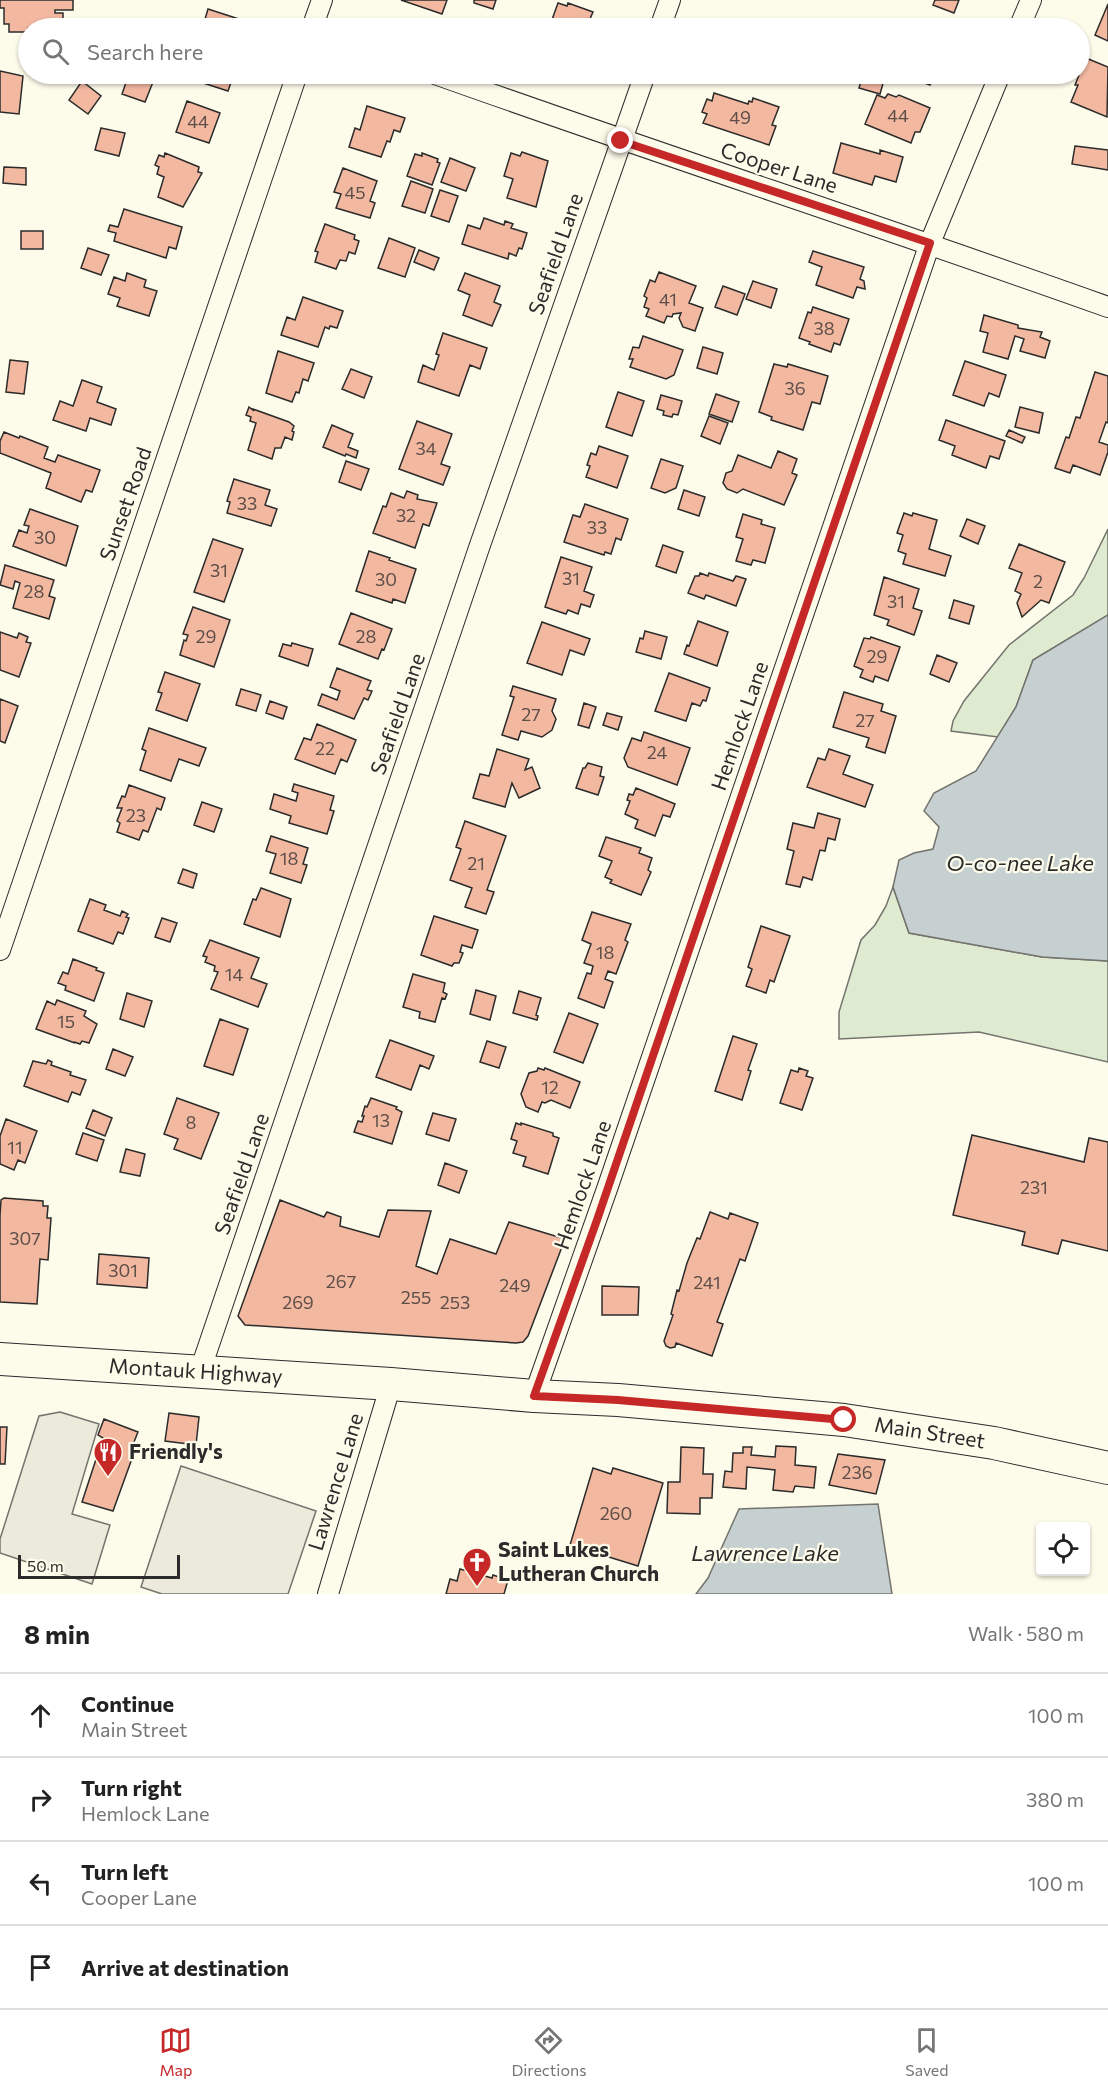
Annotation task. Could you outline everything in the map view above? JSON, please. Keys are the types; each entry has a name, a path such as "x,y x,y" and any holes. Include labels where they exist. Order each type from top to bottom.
{"main road":[{"name":"Montauk Highway","path":"0,1359 391,1384"},
{"name":"Main Street","path":"391,1384 534,1396 618,1400 844,1420 994,1443 1108,1468"}],"street":[{"path":"316,18 322,0"},
{"path":"664,18 670,0"},
{"path":"1023,18 1031,0"},
{"name":"Sunset Road","path":"0,950 294,84"},
{"name":"Cooper Lane","path":"463,84 621,141 930,243 1108,307"},
{"name":"Seafield Lane","path":"200,1371 480,545 641,84"},
{"name":"Hemlock Lane","path":"534,1396 597,1220 930,243 996,84"},
{"name":"Lawrence Lane","path":"328,1594 391,1384"}],"green space":[{"path":"1108,529 1108,615 1033,660 1016,707 998,737 951,731 953,721 964,701 1009,645 1073,595"},
{"path":"893,887 909,933 1042,957 1108,961 1108,1062 979,1032 839,1039 839,1012 861,940 875,925 886,906"}],"shaded area":[{"path":"60,1412 99,1424 72,1514 110,1525 92,1584 0,1553 0,1539 39,1416"},
{"path":"181,1466 316,1511 288,1594 162,1594 141,1587"}],"water":[{"name":"O-co-nee Lake","path":"1108,615 1108,961 1042,957 909,933 893,887 899,860 914,853 933,849 939,827 924,811 934,793 976,771 1016,707 1033,660"},
{"name":"Lawrence Lake","path":"878,1504 892,1594 696,1594 708,1578 739,1509"}],"building":[{"path":"0,0 73,0 73,10 55,10 55,13 63,13 63,18 18,18 18,32 9,32 9,24 4,24 4,8 0,8"},
{"path":"401,0 447,0 442,14"},
{"path":"474,0 496,0 493,9 474,3"},
{"path":"935,0 959,0 954,13 933,5"},
{"path":"558,3 567,6 568,3 593,12 590,18 553,18"},
{"path":"1108,4 1108,41 1095,35"},
{"path":"208,9 236,18 205,18"},
{"path":"1090,60 1108,67 1107,117 1071,102 1078,85 1075,85 1090,84"},
{"path":"0,71 18,75 18,84 22,84 19,114 0,112"},
{"path":"80,84 86,84 101,96 88,114 69,100"},
{"path":"126,84 152,84 145,102 122,94"},
{"path":"206,84 230,84 228,91"},
{"path":"860,84 883,84 880,94 859,88"},
{"path":"714,93 748,104 753,98 779,107 772,125 776,126 769,145 703,123 707,114 702,112 707,99 712,101"},
{"path":"888,94 896,97 899,95 930,108 920,132 915,132 911,143 865,124 877,95 885,98"},
{"path":"187,101 220,113 209,143 176,132"},
{"path":"367,106 405,118 400,132 394,130 390,142 387,141 381,157 349,147 355,128 360,130"},
{"path":"101,128 125,133 119,156 95,150"},
{"path":"841,143 880,154 880,150 903,157 896,182 875,176 872,185 833,173"},
{"path":"1075,146 1108,150 1108,170 1072,164"},
{"path":"522,152 548,161 536,207 507,198 513,179 504,176 511,153 520,156"},
{"path":"165,153 199,167 198,172 202,173 183,207 158,197 164,177 157,174 159,167 155,165 159,155 164,157"},
{"path":"422,153 438,159 437,162 440,163 432,185 407,176 415,154 422,156"},
{"path":"450,158 475,168 466,191 441,182"},
{"path":"4,167 26,168 26,185 3,183"},
{"path":"343,168 377,181 370,201 375,203 370,218 336,208 341,194 334,192"},
{"path":"411,181 433,189 425,213 402,206"},
{"path":"440,190 458,196 449,222 431,216"},
{"path":"124,209 182,227 176,249 169,247 166,258 114,241 116,233 108,231 110,225 118,227"},
{"path":"484,218 504,225 505,221 513,224 511,228 527,233 522,249 519,248 516,256 509,253 508,259 462,244 468,225 480,229"},
{"path":"325,224 355,235 354,239 359,241 355,254 349,252 346,261 340,260 336,269 315,262 318,252 315,251"},
{"path":"21,231 43,231 43,249 21,249"},
{"path":"389,238 415,248 405,277 378,268"},
{"path":"88,248 109,255 101,275 81,268"},
{"path":"419,250 439,258 434,270 414,262"},
{"path":"813,251 864,267 860,279 864,281 865,289 857,287 853,298 816,285 822,267 809,262"},
{"path":"659,272 696,286 689,303 703,308 695,331 683,327 679,318 681,313 673,314 672,317 667,316 664,323 646,316 649,309 644,307 647,298 644,296 650,280 655,282"},
{"path":"127,273 146,280 144,287 157,291 149,316 117,306 120,298 108,294 114,277 125,281"},
{"path":"465,273 500,286 494,302 501,305 492,326 463,315 470,295 458,290"},
{"path":"753,281 777,289 771,308 746,299"},
{"path":"723,286 745,294 737,315 715,307"},
{"path":"303,297 343,311 337,328 325,327 318,347 281,335 287,317 295,320"},
{"path":"813,307 849,319 840,345 834,343 831,352 799,338 808,312 811,313"},
{"path":"984,315 1018,325 1018,328 1042,332 1040,337 1050,341 1045,358 1020,351 1024,339 1015,336 1008,359 983,352 988,333 980,331"},
{"path":"443,333 487,348 480,369 470,365 459,396 418,382 423,365 434,370 439,355 436,354"},
{"path":"643,336 683,350 674,375 666,379 630,367 633,359 629,359 633,347 639,348"},
{"path":"703,347 723,353 717,374 697,368"},
{"path":"278,351 314,363 308,381 303,379 299,393 296,392 292,402 266,393"},
{"path":"10,360 28,362 24,394 6,392"},
{"path":"965,361 1006,375 999,397 989,393 984,406 953,395"},
{"path":"774,364 787,367 788,364 828,376 820,404 812,402 803,430 771,420 772,417 759,412"},
{"path":"351,369 372,377 364,398 342,389"},
{"path":"1095,372 1108,376 1108,423 1106,422 1099,442 1108,445 1108,452 1100,475 1073,465 1070,473 1055,468 1076,417 1080,418"},
{"path":"82,380 102,387 97,402 116,409 111,425 90,418 86,431 53,420 60,401 73,406"},
{"path":"618,392 644,401 632,436 606,427"},
{"path":"716,394 739,402 732,422 709,414"},
{"path":"661,395 682,401 678,415 673,414 672,417 663,415 664,411 657,409"},
{"path":"249,407 294,426 292,440 285,437 281,448 275,448 272,459 248,450 256,423 250,421 251,417 246,415"},
{"path":"1020,407 1043,413 1039,433 1015,427"},
{"path":"709,416 728,423 720,444 701,436"},
{"path":"946,420 1005,441 999,459 990,456 986,468 952,455 955,446 939,440"},
{"path":"417,421 452,434 441,464 450,467 443,485 399,469"},
{"path":"332,425 353,434 348,447 358,451 356,458 323,447"},
{"path":"1009,430 1025,437 1022,443 1006,436"},
{"path":"4,432 48,447 44,458 55,462 58,455 100,470 92,492 86,490 81,502 46,488 51,473 0,453 0,441"},
{"path":"599,446 628,456 617,488 586,477 591,453 596,455"},
{"path":"778,451 797,459 792,473 797,475 784,505 743,489 737,493 727,489 723,483 726,473 732,471 738,455 771,468"},
{"path":"661,459 683,466 676,488 665,493 651,488"},
{"path":"346,461 369,469 361,490 339,482"},
{"path":"234,479 270,490 265,505 277,509 271,526 227,513 230,502 227,501"},
{"path":"684,490 705,497 699,516 678,509"},
{"path":"407,491 418,495 417,499 437,503 429,526 423,524 415,548 373,533 383,506 386,507 391,493 404,498"},
{"path":"585,504 628,519 621,540 616,538 611,554 605,552 604,555 564,542 573,515 580,517"},
{"path":"30,509 78,526 66,566 13,546 19,530 27,533 29,526 24,525"},
{"path":"904,513 912,516 913,513 937,520 929,549 951,556 945,576 903,564 906,554 898,551 903,535 897,533"},
{"path":"743,514 762,520 761,524 775,528 765,563 753,560 751,565 736,561 743,539 736,537"},
{"path":"967,519 985,526 978,544 960,536"},
{"path":"213,539 243,549 224,602 194,592"},
{"path":"1019,544 1065,562 1049,603 1041,600 1022,617 1017,603 1021,594 1015,591 1022,573 1009,568"},
{"path":"663,545 683,552 676,573 656,566"},
{"path":"369,551 416,569 405,603 393,599 392,603 356,591"},
{"path":"561,557 592,567 584,591 594,595 590,607 581,604 578,614 568,610 566,614 545,607"},
{"path":"5,565 54,580 49,596 55,598 49,619 13,608 20,583 15,581 13,589 0,585"},
{"path":"700,573 708,576 709,573 733,581 736,576 746,579 736,606 706,595 704,599 688,593 695,576 699,576"},
{"path":"884,577 919,589 913,608 922,611 914,635 887,625 889,620 874,615"},
{"path":"954,600 974,606 969,624 949,618"},
{"path":"193,607 230,620 214,667 180,655 184,640 186,641 188,635 183,634"},
{"path":"351,613 392,629 378,659 339,644"},
{"path":"698,621 728,632 717,666 684,654"},
{"path":"542,622 590,639 584,655 570,650 562,675 527,663"},
{"path":"645,631 667,637 661,659 636,652 640,638 643,639"},
{"path":"0,632 17,638 19,633 28,637 26,642 31,643 19,677 0,670"},
{"path":"871,637 900,647 888,681 875,676 873,682 860,677 863,670 854,666 864,638 870,639"},
{"path":"292,643 313,649 308,666 279,656 283,644 291,646"},
{"path":"937,655 957,663 949,682 930,674"},
{"path":"337,668 371,681 367,690 372,691 368,700 364,698 354,719 318,705 322,694 337,700 340,691 330,687"},
{"path":"165,672 200,684 187,721 156,710 162,693 158,692"},
{"path":"669,673 710,688 706,701 703,700 700,706 692,703 686,721 655,711"},
{"path":"513,686 556,699 552,711 556,719 552,730 542,737 521,731 518,740 502,735 514,697 510,696"},
{"path":"241,689 261,695 256,711 236,705"},
{"path":"844,692 883,704 881,711 896,716 885,753 866,747 869,738 833,727"},
{"path":"0,699 18,706 5,743 0,741"},
{"path":"270,701 287,707 283,719 266,713"},
{"path":"584,703 596,707 589,728 578,725"},
{"path":"607,713 622,717 618,730 603,725"},
{"path":"317,724 356,740 347,762 341,759 335,774 295,759 304,738 311,740"},
{"path":"149,728 206,748 199,766 179,759 171,781 140,770 146,751 142,749"},
{"path":"644,732 690,748 677,785 628,767 624,758 632,738 641,741"},
{"path":"497,749 529,759 525,770 532,767 540,788 519,798 512,783 505,807 473,798 480,774 489,776"},
{"path":"829,749 850,756 843,774 873,785 865,807 807,787 818,758 825,760"},
{"path":"588,763 602,767 600,776 604,777 598,795 576,788 583,768"},
{"path":"294,784 334,796 330,810 334,811 327,834 289,823 291,816 270,809 274,794 296,801 298,793 292,791"},
{"path":"129,785 165,798 161,810 157,808 148,832 143,830 139,840 117,832 120,823 117,821 122,808 117,808 122,796 125,797"},
{"path":"636,788 675,804 670,817 663,815 655,836 635,828 638,820 625,814 630,801 627,800 629,794 633,795"},
{"path":"202,802 222,809 214,832 194,825"},
{"path":"818,813 840,819 835,840 828,838 825,851 820,850 812,880 803,877 800,887 786,884 794,851 787,849 793,823 814,828"},
{"path":"465,821 506,836 487,890 494,892 486,914 465,907 472,888 450,880 461,849 456,847"},
{"path":"271,836 308,848 303,864 307,865 301,883 270,873 276,854 266,851"},
{"path":"606,837 641,848 639,853 652,858 648,870 651,872 641,895 610,883 612,880 605,877 612,861 599,856"},
{"path":"183,869 197,874 193,888 178,883"},
{"path":"261,888 291,899 280,937 244,924 253,899 256,900"},
{"path":"90,899 106,905 104,910 120,916 122,911 128,914 126,917 129,918 123,934 118,932 113,944 78,931"},
{"path":"592,912 631,924 625,940 628,942 616,974 608,971 605,979 613,982 604,1008 578,998 587,973 591,974 593,966 584,963 591,944 582,940"},
{"path":"434,916 478,930 472,948 462,945 460,952 463,953 459,963 454,963 452,966 421,955"},
{"path":"162,918 177,923 170,942 155,937"},
{"path":"761,926 790,936 774,982 770,980 766,993 746,986 752,969 748,967"},
{"path":"210,940 259,958 251,978 267,984 258,1007 211,989 218,972 214,971 215,966 205,962 207,957 203,956"},
{"path":"73,959 104,973 94,1001 65,990 66,986 58,983 63,972 68,974"},
{"path":"413,974 445,983 443,992 447,994 445,999 442,998 435,1022 419,1018 420,1012 403,1007"},
{"path":"476,990 496,996 490,1020 470,1014"},
{"path":"519,991 541,998 536,1015 537,1020 513,1013"},
{"path":"127,993 152,1001 144,1027 120,1019"},
{"path":"57,1000 86,1011 84,1016 97,1024 89,1043 82,1041 80,1044 75,1043 36,1029 47,1001 55,1005"},
{"path":"569,1013 598,1024 583,1063 554,1052"},
{"path":"220,1019 248,1029 233,1075 204,1066"},
{"path":"733,1036 757,1044 748,1070 751,1071 742,1100 715,1091"},
{"path":"390,1040 434,1056 429,1069 420,1065 411,1090 376,1077"},
{"path":"487,1041 506,1047 499,1068 480,1062"},
{"path":"113,1049 133,1057 125,1076 106,1069"},
{"path":"48,1060 52,1062 51,1065 71,1072 70,1075 86,1080 80,1095 72,1092 68,1102 24,1086 33,1061 46,1064"},
{"path":"538,1068 544,1070 545,1068 580,1082 570,1108 551,1100 542,1102 538,1112 526,1107 521,1094 529,1073 537,1071"},
{"path":"799,1068 808,1071 806,1076 813,1078 802,1110 780,1103 791,1070 798,1072"},
{"path":"177,1098 219,1113 201,1159 174,1149 178,1139 164,1134"},
{"path":"371,1098 397,1107 396,1109 402,1112 392,1144 354,1132 358,1121 362,1122 365,1106 367,1107"},
{"path":"93,1110 112,1118 105,1136 86,1128"},
{"path":"433,1113 456,1119 449,1141 426,1134"},
{"path":"6,1119 37,1131 25,1163 18,1160 14,1170 0,1164 0,1136"},
{"path":"516,1123 553,1133 553,1136 559,1138 548,1174 523,1166 526,1157 513,1153 517,1141 511,1139"},
{"path":"83,1133 104,1140 97,1161 76,1154"},
{"path":"972,1135 1084,1162 1089,1138 1108,1142 1108,1251 1062,1240 1058,1254 1022,1245 1025,1232 953,1215"},
{"path":"126,1149 145,1154 140,1176 120,1172"},
{"path":"445,1163 467,1171 459,1193 438,1185"},
{"path":"4,1198 43,1201 43,1206 48,1206 47,1218 51,1218 48,1260 40,1259 37,1304 0,1302 0,1215 1,1200"},
{"path":"280,1200 324,1217 327,1212 341,1217 340,1226 379,1237 388,1210 431,1211 416,1266 437,1274 450,1239 496,1254 509,1222 565,1239 528,1336 523,1342 245,1325 238,1316"},
{"path":"710,1212 728,1219 730,1213 758,1223 745,1261 740,1259 717,1322 723,1324 712,1356 676,1343 675,1347 670,1348 664,1341 673,1315 671,1314 677,1290 679,1291 687,1263 697,1238 700,1239"},
{"path":"99,1254 149,1258 147,1288 97,1284"},
{"path":"602,1286 639,1287 638,1315 602,1315"},
{"path":"169,1413 199,1417 196,1445 165,1441"},
{"name":"Friendly's","path":"104,1419 138,1432 130,1452 134,1453 113,1511 82,1502 103,1438 98,1435"},
{"path":"0,1427 7,1427 5,1464 0,1464"},
{"path":"776,1446 796,1447 795,1465 816,1467 814,1488 795,1486 793,1492 773,1490 775,1470 747,1467 746,1489 723,1487 725,1471 732,1472 733,1453 743,1453 743,1447 752,1447 751,1455 775,1457"},
{"path":"681,1447 704,1448 703,1474 713,1474 712,1498 700,1498 700,1514 667,1513 668,1482 680,1482"},
{"path":"838,1454 885,1460 876,1494 829,1485"},
{"path":"593,1468 611,1474 613,1468 663,1483 638,1566 570,1545"},
{"name":"Saint Lukes Lutheran Church","path":"460,1569 508,1580 504,1594 446,1594 450,1579 457,1581"}],"place":[{"name":"Friendly's","path":"108,1478"},
{"name":"Saint Lukes Lutheran Church","path":"477,1588"}],"route":[{"path":"621,141 930,243 597,1220 534,1396 618,1400 844,1420"}]}
